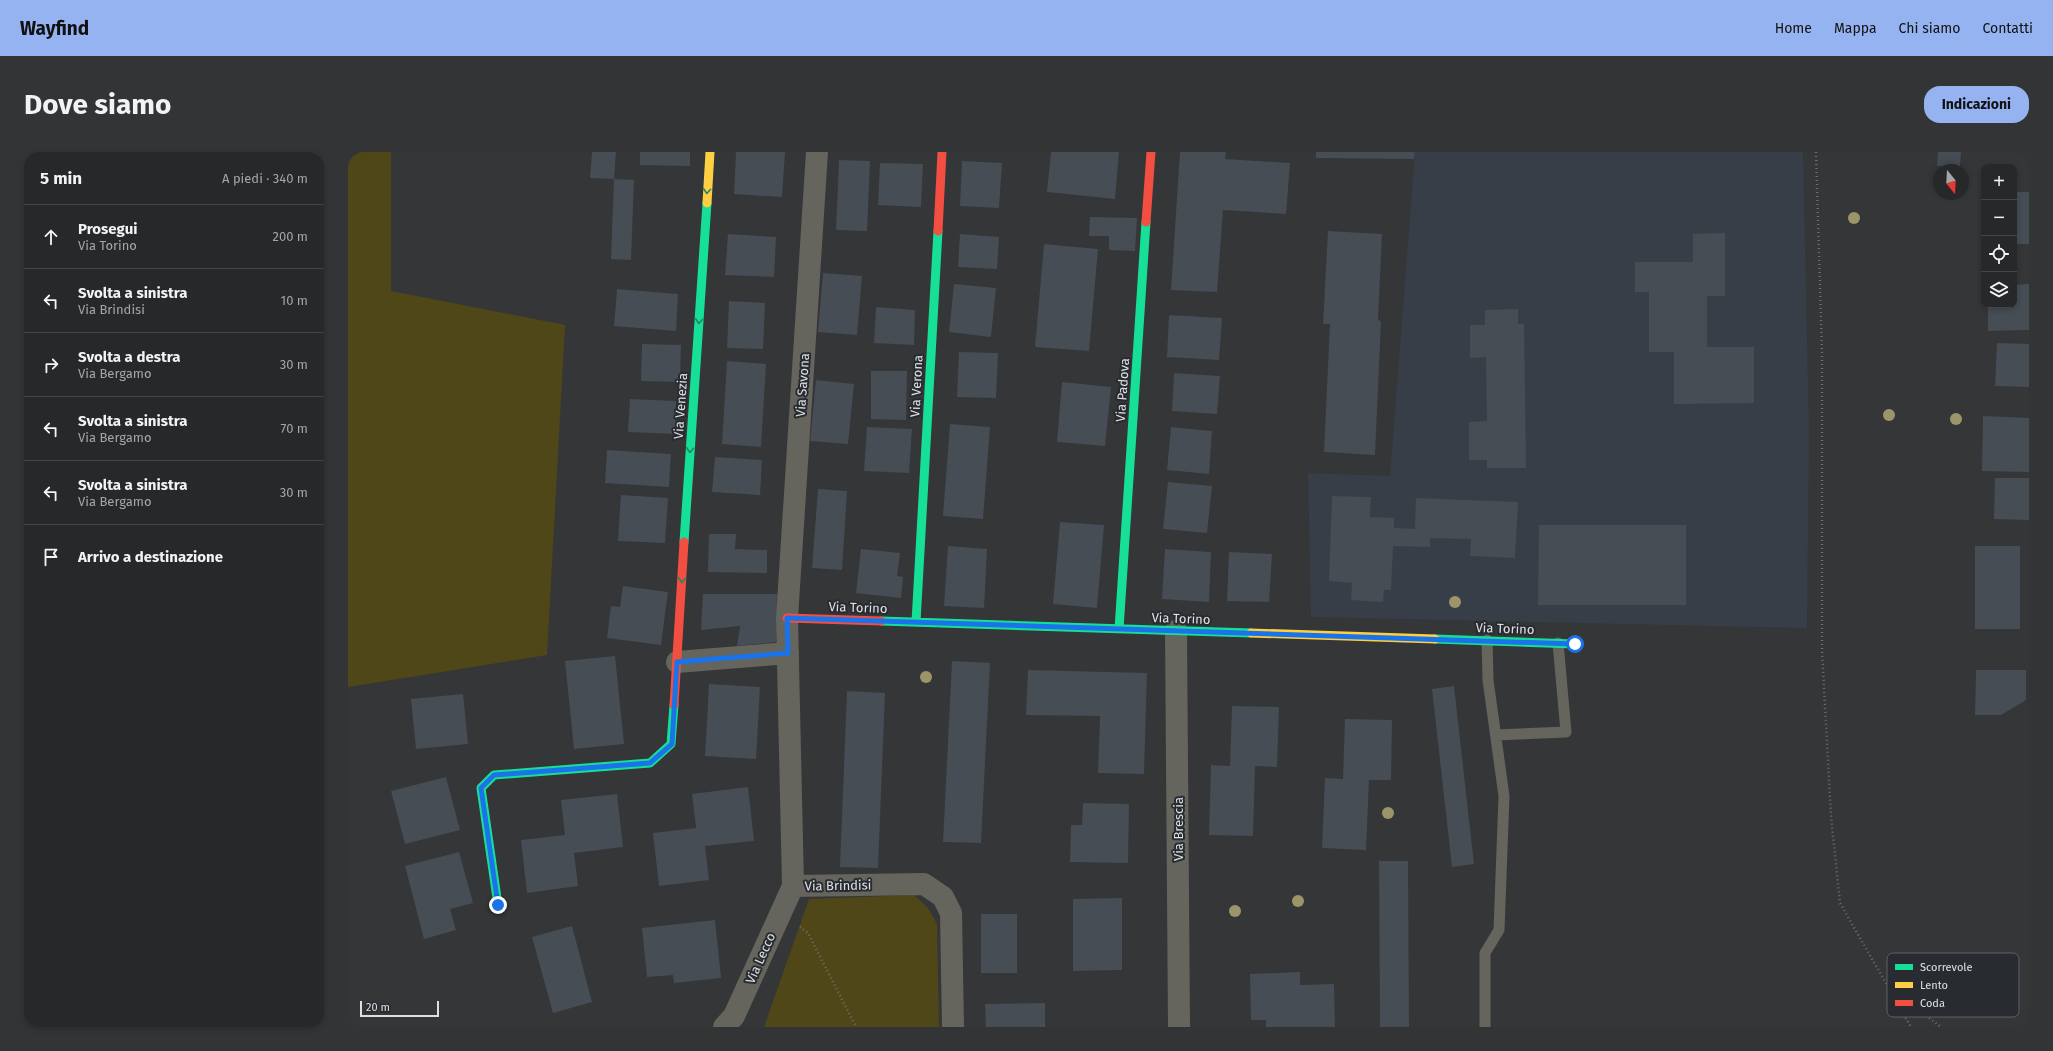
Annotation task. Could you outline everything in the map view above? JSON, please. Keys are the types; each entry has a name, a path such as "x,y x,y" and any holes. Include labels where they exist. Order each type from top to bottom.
{"street":[{"name":"Via Venezia","path":"498,905 481,788 494,775 650,763 672,744 710,152"},
{"name":"Via Savona","path":"787,618 817,152"},
{"name":"Via Verona","path":"916,622 942,152"},
{"name":"Via Padova","path":"1119,629 1150,152"},
{"name":"Via Torino","path":"787,618 1575,644"},
{"name":"Via Brindisi","path":"787,618 793,886 924,884 943,897 951,913 953,1027"},
{"name":"Via Brescia","path":"1176,631 1179,1027"},
{"path":"677,662 788,653"},
{"name":"Via Lecco","path":"724,1027 734,1016 793,886"}],"lane":[{"path":"1485,1027 1485,953 1499,930 1504,796 1488,680 1487,640"},
{"path":"1496,735 1566,732 1558,643"}],"path":[{"path":"1816,152 1822,353 1822,650 1831,816 1840,903 1887,985"},
{"path":"781,910 808,933 856,1027"},
{"path":"1905,1017 1911,1027"},
{"path":"1928,1017 1941,1027"}],"shaded area":[{"path":"348,152 391,152 391,291 565,325 547,655 348,687"},
{"path":"1415,152 1803,152 1809,431 1807,628 1311,617 1308,473 1390,476"},
{"path":"914,895 928,908 937,924 939,1027 764,1027 809,899"}],"building":[{"path":"592,152 616,152 614,179 590,178"},
{"path":"640,152 690,152 690,166 640,165"},
{"path":"736,152 785,152 782,197 734,194"},
{"path":"1051,152 1119,152 1115,199 1047,192"},
{"path":"1180,152 1226,152 1225,159 1290,163 1286,214 1223,210 1217,292 1171,290"},
{"path":"1316,152 1415,152 1414,159 1316,158"},
{"path":"1938,152 1961,152 1960,164 1937,164"},
{"path":"839,160 870,161 867,231 836,230"},
{"path":"962,161 1002,163 999,208 960,206"},
{"path":"880,163 923,164 921,207 878,205"},
{"path":"614,179 634,180 631,260 611,259"},
{"path":"2017,192 2029,192 2029,244 2017,244"},
{"path":"1090,217 1137,218 1135,251 1109,250 1109,236 1089,236"},
{"path":"1328,231 1382,234 1378,320 1381,321 1375,455 1324,452 1330,324 1323,324"},
{"path":"1725,233 1725,296 1707,296 1707,347 1754,347 1754,403 1674,404 1674,352 1649,352 1649,292 1635,292 1635,262 1693,262 1693,234"},
{"path":"728,234 776,237 774,277 725,275"},
{"path":"960,234 999,237 997,269 958,267"},
{"path":"1044,244 1098,249 1089,351 1035,347"},
{"path":"823,273 862,276 857,335 818,332"},
{"path":"954,284 996,288 991,337 949,332"},
{"path":"2029,284 2029,330 1988,331 1988,308 2017,308 2017,285"},
{"path":"617,289 678,294 676,331 614,326"},
{"path":"729,301 765,303 763,349 727,348"},
{"path":"876,307 915,310 914,345 874,343"},
{"path":"1518,309 1518,324 1524,324 1526,468 1487,468 1487,460 1469,460 1469,422 1487,421 1486,357 1470,358 1470,325 1485,325 1485,310"},
{"path":"1169,315 1222,318 1219,360 1167,357"},
{"path":"1997,343 2029,344 2029,387 1995,386"},
{"path":"642,344 681,345 680,382 641,381"},
{"path":"959,352 998,353 996,398 957,397"},
{"path":"727,361 766,364 761,447 722,444"},
{"path":"871,371 907,371 906,420 871,419"},
{"path":"1174,373 1220,376 1217,414 1172,411"},
{"path":"816,380 854,384 848,444 810,441"},
{"path":"1062,382 1111,387 1105,446 1057,442"},
{"path":"630,399 676,401 675,434 628,432"},
{"path":"1983,416 2029,418 2029,472 1982,471"},
{"path":"950,424 990,427 983,519 943,516"},
{"path":"867,427 912,429 909,473 864,471"},
{"path":"1171,427 1212,431 1209,474 1167,470"},
{"path":"607,450 671,454 669,487 605,483"},
{"path":"715,457 762,460 760,495 712,492"},
{"path":"1995,478 2029,478 2029,520 1994,519"},
{"path":"1168,482 1212,486 1207,533 1163,529"},
{"path":"818,489 847,491 842,570 812,568"},
{"path":"621,495 668,498 665,543 618,541"},
{"path":"1332,496 1371,497 1370,517 1394,518 1394,528 1415,529 1416,498 1518,502 1515,558 1470,556 1471,539 1430,538 1430,547 1393,546 1391,590 1384,590 1383,602 1351,600 1352,583 1329,581"},
{"path":"1060,522 1104,525 1097,608 1053,604"},
{"path":"1539,525 1686,525 1686,605 1538,605"},
{"path":"709,534 736,534 735,549 767,550 767,573 708,572"},
{"path":"948,546 987,549 984,608 944,606"},
{"path":"1975,546 2020,546 2020,629 1975,629"},
{"path":"861,549 900,553 897,576 903,577 901,598 856,593"},
{"path":"1165,549 1211,552 1209,602 1162,599"},
{"path":"1229,552 1272,554 1269,602 1227,601"},
{"path":"623,586 668,592 661,645 607,638 611,606 620,607"},
{"path":"703,594 777,594 776,642 737,646 740,626 701,630"},
{"path":"615,656 624,744 574,749 565,661"},
{"path":"952,661 990,663 981,843 943,842"},
{"path":"1028,670 1147,673 1144,774 1098,773 1100,716 1026,715"},
{"path":"1976,670 2026,670 2026,700 2001,715 1975,715"},
{"path":"709,684 760,687 756,759 705,756"},
{"path":"1454,686 1474,864 1452,867 1432,689"},
{"path":"847,691 885,693 878,868 840,867"},
{"path":"463,694 468,744 416,749 411,699"},
{"path":"1232,706 1279,707 1277,767 1255,766 1253,836 1209,835 1211,765 1230,766"},
{"path":"1345,719 1392,720 1391,780 1369,780 1366,850 1322,848 1325,778 1343,779"},
{"path":"446,777 460,830 405,844 391,791"},
{"path":"748,787 754,841 705,846 709,880 659,886 653,833 696,828 692,794"},
{"path":"617,794 623,847 574,853 578,886 527,893 521,840 565,835 561,800"},
{"path":"1083,803 1129,804 1128,863 1070,862 1071,825 1082,825"},
{"path":"459,852 473,903 450,909 456,930 424,939 405,866"},
{"path":"1379,861 1408,861 1409,1027 1380,1027"},
{"path":"1122,898 1122,970 1073,971 1073,899"},
{"path":"981,914 1017,914 1017,973 981,973"},
{"path":"715,920 721,978 674,983 673,975 647,977 642,928"},
{"path":"572,926 592,1002 553,1013 532,937"},
{"path":"1300,972 1300,985 1334,984 1335,1027 1266,1027 1266,1020 1251,1020 1250,974"},
{"path":"1045,1003 1045,1027 986,1027 985,1004"}],"traffic: fast":[{"path":"684,542 707,203"},
{"path":"1119,629 1146,222"},
{"path":"916,622 938,231"},
{"path":"881,621 1251,633"},
{"path":"1435,639 1575,644"},
{"path":"498,905 481,788 494,775 650,763 671,744 674,705"}],"traffic: slow":[{"path":"707,203 710,152"},
{"path":"1251,633 1435,639"}],"traffic: jam":[{"path":"938,231 942,152"},
{"path":"1146,222 1151,152"},
{"path":"674,705 684,542"},
{"path":"787,618 881,621"}],"route":[{"path":"498,905 481,788 494,775 650,763 672,744 677,662 788,653 787,618 1575,644"}]}
